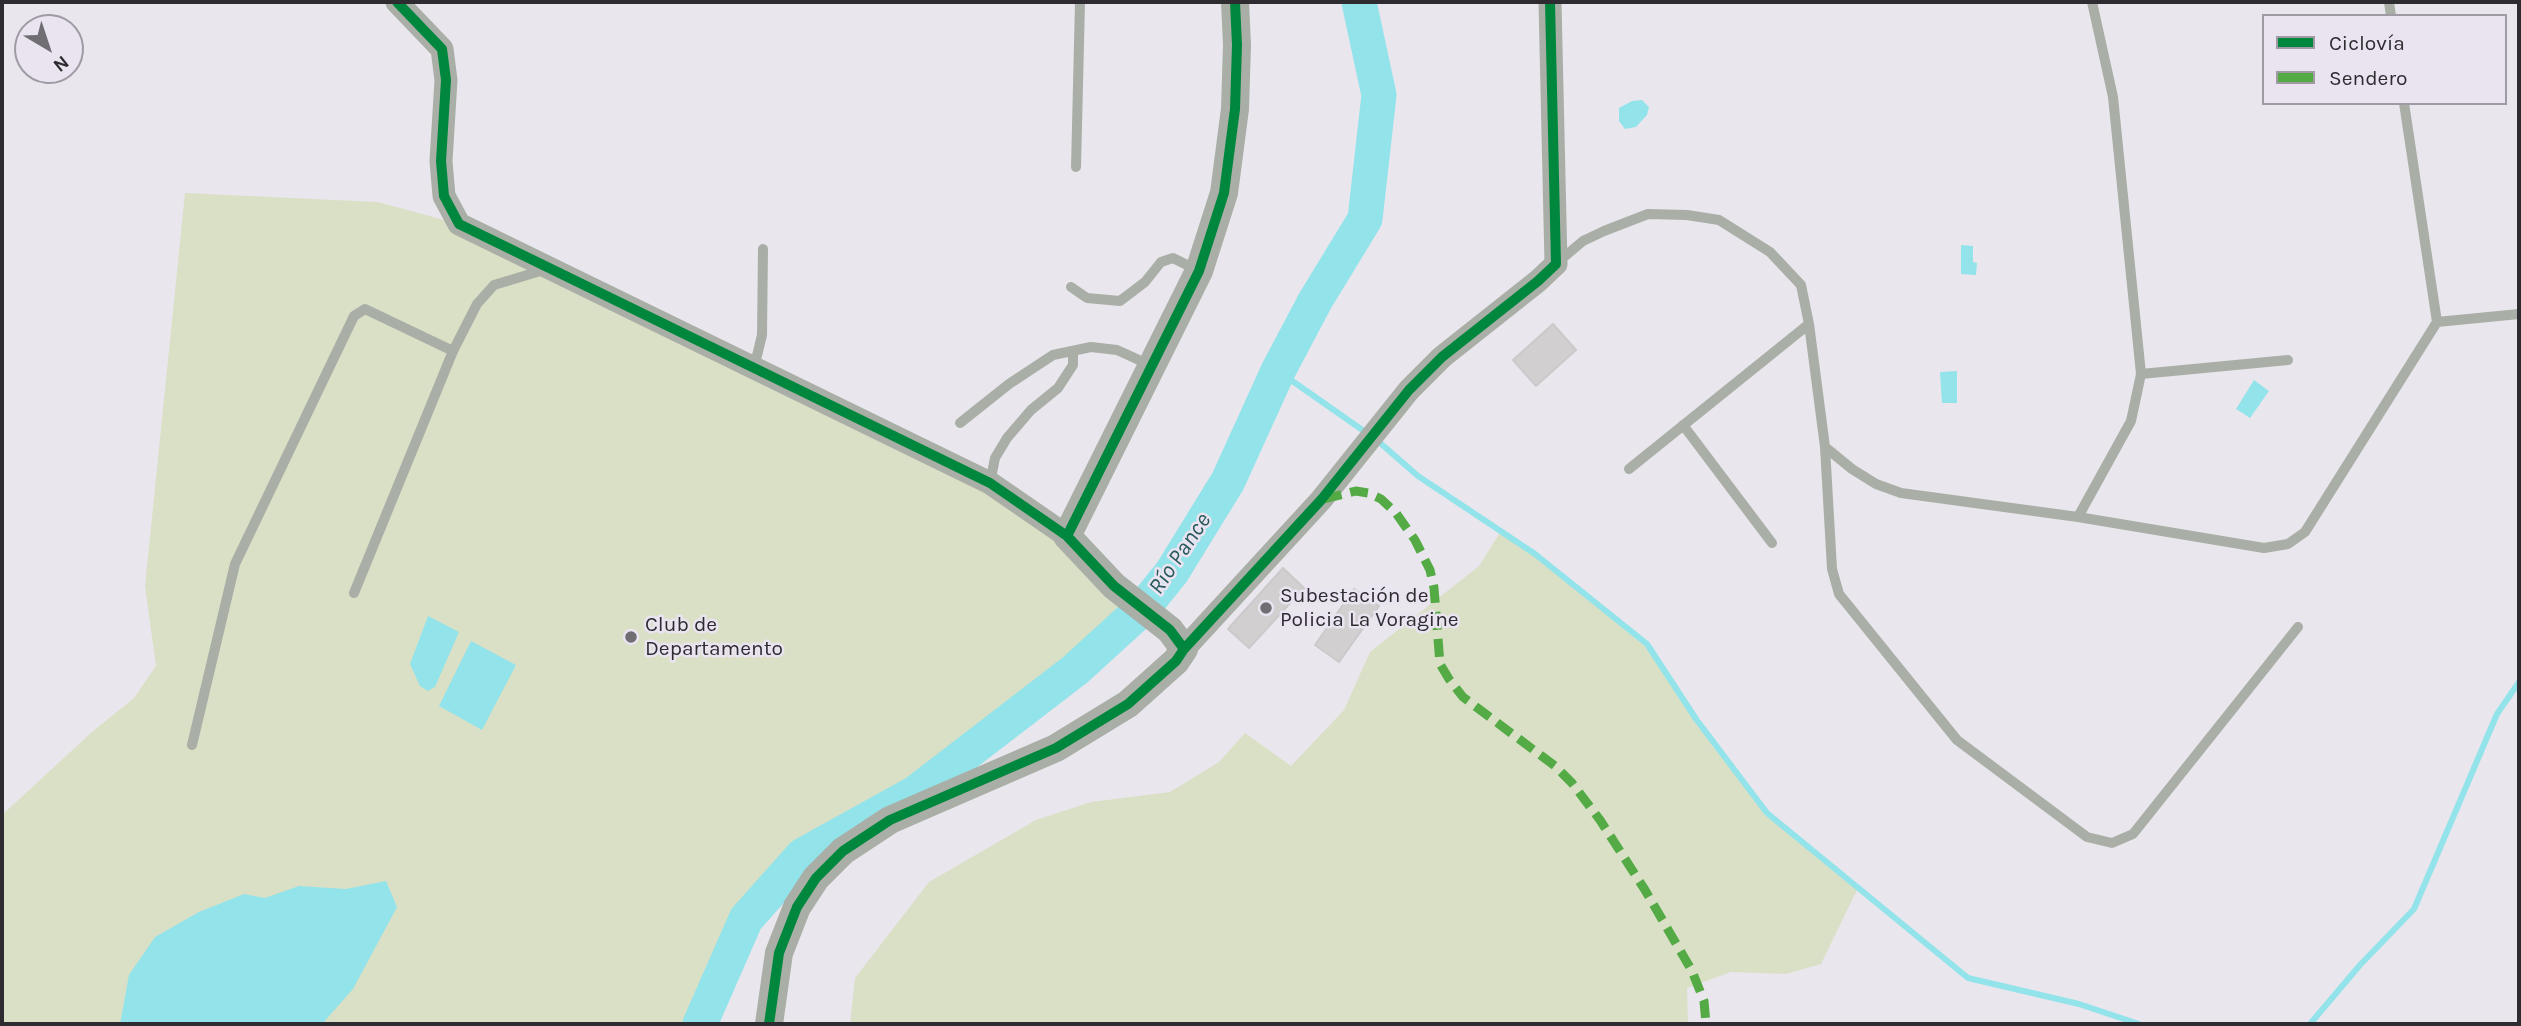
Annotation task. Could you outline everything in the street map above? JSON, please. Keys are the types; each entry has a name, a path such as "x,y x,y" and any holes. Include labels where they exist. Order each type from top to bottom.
{"street":[{"path":"397,2 442,49 446,80 441,161 444,196 459,224 990,483 1068,536 1114,586 1177,639"},
{"path":"1068,536 1199,271 1224,193 1235,109 1235,2"},
{"path":"769,1024 779,953 797,907 816,878 843,851 890,820 1056,748 1128,704 1176,662 1177,639 1321,500 1409,390 1442,357 1556,264 1550,2"}],"lane":[{"path":"1076,167 1080,2"},
{"path":"2078,517 2131,421 2141,374 2113,97 2092,2"},
{"path":"1825,447 1876,484 1901,493 2078,517 2264,548 2288,544 2305,532 2437,322 2404,105"},
{"path":"1556,264 1583,241 1648,214 1687,215 1719,220 1770,252 1801,285 1809,324 1825,447 1832,569 1839,594 1957,740 2087,837 2112,843 2133,834 2298,627"},
{"path":"754,368 762,335 763,249"},
{"path":"1071,287 1087,298 1119,301 1145,282 1161,262 1172,258 1199,271"},
{"path":"354,593 453,351 477,304 494,285 550,269"},
{"path":"192,745 235,564 354,316 365,309 453,351"},
{"path":"2437,322 2519,314"},
{"path":"1629,469 1809,324"},
{"path":"960,423 1053,355 1091,347 1117,350 1153,367"},
{"path":"990,483 995,458 1007,438 1031,410 1058,388 1073,365 1073,351"},
{"path":"2141,374 2288,360"},
{"path":"1683,425 1772,543"}],"green space":[{"name":"Club de Departamento","path":"185,193 378,202 459,224 990,483 1143,608 1075,670 915,793 803,855 746,919 700,1024 2,1024 2,815 92,732 134,698 156,666 145,586"},
{"path":"1501,531 1535,554 1647,644 1696,719 1767,813 1858,888 1821,964 1786,974 1731,972 1687,988 1688,1024 850,1024 855,978 929,882 1036,820 1091,802 1170,792 1219,762 1245,733 1291,766 1344,710 1370,652 1479,566"}],"water":[{"path":"1642,100 1649,107 1647,115 1636,127 1625,129 1619,121 1619,108 1632,101"},
{"path":"1961,245 1973,246 1973,262 1977,263 1976,275 1961,274"},
{"path":"1957,371 1957,403 1942,403 1940,372"},
{"path":"2254,380 2269,391 2250,418 2236,409"},
{"path":"428,616 459,632 435,687 428,691 420,686 410,664"},
{"path":"471,641 516,665 482,730 439,706"},
{"path":"386,881 397,907 353,989 322,1024 120,1024 129,975 155,937 199,912 244,894 265,898 299,886 346,889"}],"building":[{"path":"1553,324 1576,350 1536,386 1513,360"},
{"name":"Subestación de Policia La Voragine","path":"1283,568 1304,588 1249,648 1228,629"},
{"path":"1354,589 1379,606 1339,662 1315,645"}],"waterway":[{"name":"Río Pance","path":"700,1024 746,919 803,855 915,793 1075,670 1143,608 1172,572 1228,481 1278,371 1315,301 1365,219 1379,95 1359,2"},
{"path":"1278,371 1361,429"},
{"path":"1379,442 1418,476 1535,554 1647,644 1696,719 1767,813 1968,978 2079,1004 2139,1024"},
{"path":"2310,1024 2360,965 2414,909 2497,714 2519,682"}],"marked path":[{"path":"1324,499 1356,491 1368,493 1381,499 1396,513 1415,540 1430,570 1440,664 1449,679 1463,697 1555,766 1572,783 1600,820 1692,971 1704,1001 1706,1024"}],"cycle path":[{"path":"397,2 442,49 446,80 441,161 444,196 459,224 990,483 1067,536 1114,586 1170,630 1184,649"},
{"path":"1067,536 1199,271 1224,193 1235,109 1235,2"},
{"path":"769,1024 779,953 797,907 816,878 843,851 890,820 1056,748 1128,704 1176,661 1321,500 1409,390 1442,357 1556,264 1550,2"}],"place":[{"name":"Subestación de Policia La Voragine","path":"1266,608"},
{"name":"Club de Departamento","path":"631,637"}]}
